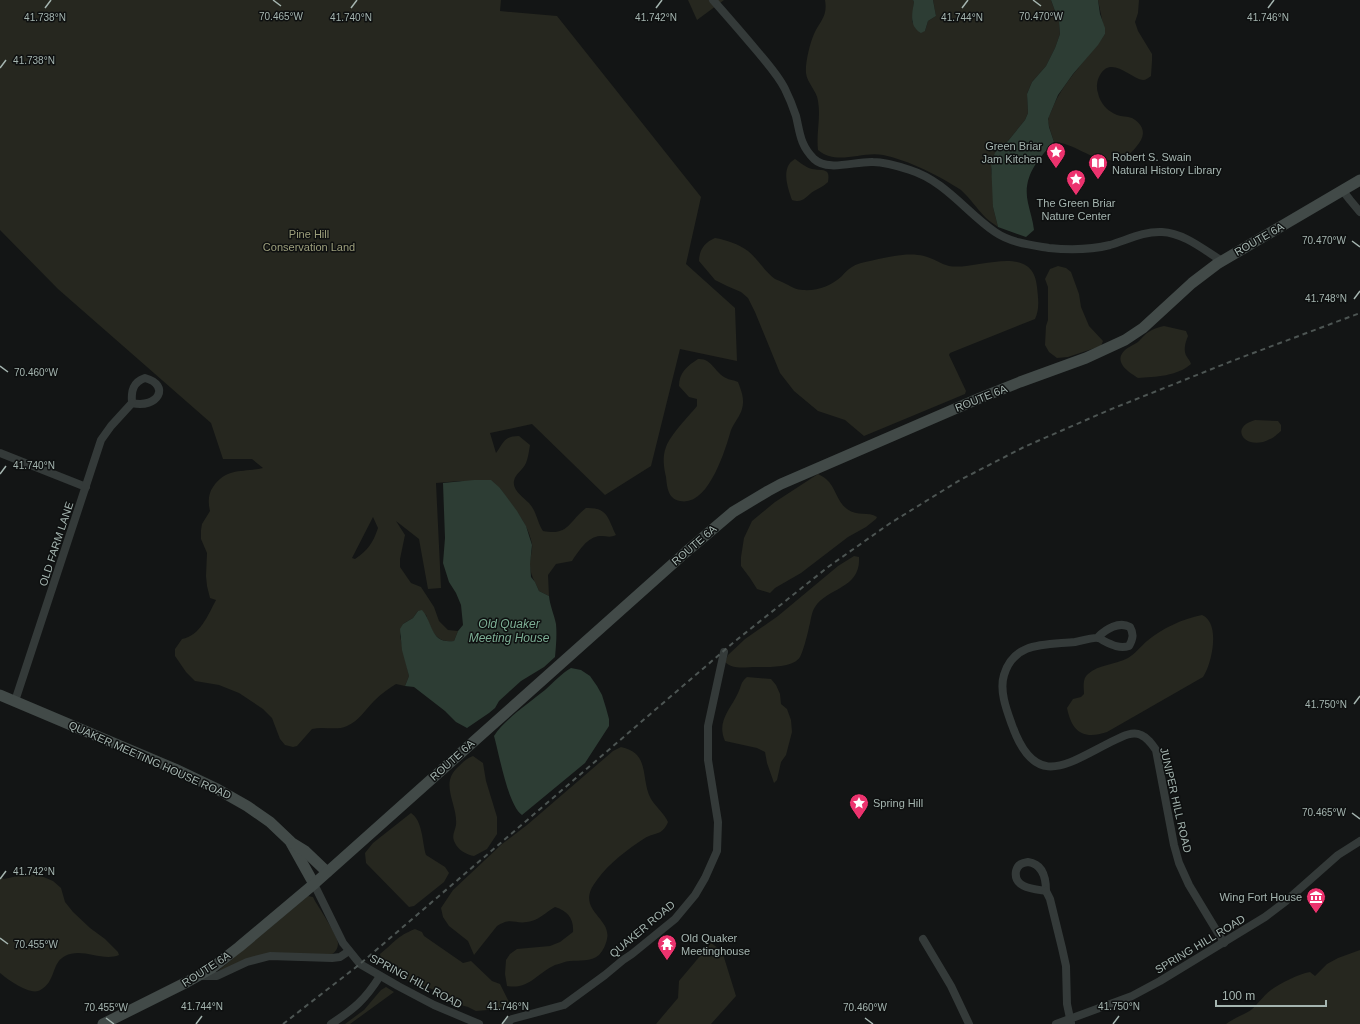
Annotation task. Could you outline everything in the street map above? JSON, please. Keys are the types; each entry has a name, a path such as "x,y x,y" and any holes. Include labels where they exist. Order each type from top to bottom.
{"main road":[{"name":"ROUTE 6A","path":"103,1024 148,1003 198,976 212,968 239,947 314,884 632,599 733,512 768,491 803,474 980,398 1086,358 1126,340 1143,328 1192,283 1222,261 1360,180"},
{"name":"QUAKER MEETING HOUSE ROAD","path":"0,695 175,769 217,789 259,814 290,841 305,851 326,872"},
{"name":"QUAKER MEETING HOUSE ROAD","path":"290,841 314,884"}],"street":[{"path":"713,0 774,71 785,89 795,115 800,138 805,148 818,162 835,165 858,162 874,162 912,170 923,175 947,191 995,232 1020,243 1059,249 1088,248 1111,244 1143,234 1162,232 1176,235 1187,240 1222,261"},
{"path":"1343,190 1360,212"},
{"name":"OLD FARM LANE","path":"15,701 101,440 111,426 132,403"},
{"path":"0,453 86,487"},
{"name":"JUNIPER HILL ROAD","path":"1098,637 1084,641 1048,643 1028,648 1019,652 1011,660 1003,677 1002,686 1008,713 1017,740 1025,753 1033,761 1050,767 1058,767 1118,738 1130,734 1140,734 1149,740 1156,750 1174,845 1179,863 1189,884 1224,943"},
{"name":"QUAKER ROAD","path":"506,1024 512,1019 564,1005 605,975 675,919 695,895 705,878 717,850 718,822 708,760 708,726 724,652"},
{"name":"SPRING HILL ROAD","path":"1056,1024 1071,1022 1145,990 1224,943 1265,917 1286,901 1338,855 1360,841"},
{"name":"SPRING HILL ROAD","path":"314,884 343,943 360,964 434,1005 479,1024"},
{"path":"1046,891 1050,899 1066,966 1067,1004 1071,1022"},
{"path":"923,939 950,986 969,1024"},
{"path":"198,976 217,976 247,962 266,957 332,958 349,951"},
{"path":"330,1024 359,1004 369,994 380,976"}],"green space":[{"name":"Pine Hill Conservation Land","path":"0,0 501,0 500,11 557,16 701,197 686,264 735,308 737,361 680,349 651,466 605,495 532,424 490,433 496,453 507,438 514,436 519,436 530,445 526,463 516,476 514,484 519,494 532,506 543,531 552,532 563,530 568,527 586,508 593,508 603,512 606,515 616,535 610,537 595,537 584,545 572,561 556,564 548,575 549,596 539,591 531,574 530,562 532,544 527,528 519,514 500,488 460,481 436,483 441,588 428,589 419,539 396,521 405,535 400,559 400,567 411,583 421,587 434,607 439,621 448,630 458,631 454,641 442,640 438,638 432,631 426,615 418,611 413,618 403,624 400,636 409,676 405,686 396,684 387,690 351,724 339,728 312,729 297,746 293,747 285,745 280,739 272,718 263,709 239,693 219,685 195,681 186,672 175,656 175,649 182,639 194,634 199,629 216,600 210,598 207,586 207,553 201,539 202,524 210,511 209,499 211,490 224,476 235,472 263,468 252,459 223,459 211,423 58,289 0,230","holes":["373,517 378,528 367,549 355,559 352,558"]},
{"path":"688,0 724,0 697,20"},
{"path":"825,0 913,0 912,22 925,31 928,21 936,16 933,0 1051,0 1059,22 1060,34 1046,66 1032,82 1027,94 1028,113 1025,120 1008,141 997,149 991,169 993,183 993,207 998,227 986,218 961,190 916,166 883,155 875,154 841,158 825,155 818,150 818,101 807,77 806,64 812,38 823,18 826,6"},
{"path":"1098,0 1139,0 1138,13 1135,22 1138,31 1152,54 1151,76 1146,79 1143,80 1121,69 1110,67 1104,69 1098,79 1097,91 1104,106 1117,115 1132,118 1138,122 1143,130 1141,140 1137,146 1127,156 1115,160 1097,158 1072,146 1054,142 1048,121 1053,107 1064,87 1105,34"},
{"path":"795,159 812,169 827,172 829,177 828,182 823,186 799,201 792,200 786,178 788,167"},
{"path":"715,238 732,243 748,251 775,279 801,290 814,290 829,285 838,280 850,268 858,264 901,255 909,254 924,256 949,266 1015,261 1025,265 1033,273 1037,287 1038,311 1035,319 950,353 949,355 966,391 965,394 864,436 845,420 818,411 794,391 780,373 748,298 741,292 715,280 699,261 700,253 703,247"},
{"path":"1058,266 1066,268 1071,272 1079,294 1081,307 1089,326 1103,341 1101,346 1068,357 1057,358 1049,352 1045,345 1046,326 1048,320 1048,287 1045,279 1050,269"},
{"path":"1164,326 1186,331 1188,336 1185,344 1185,352 1191,364 1180,371 1173,373 1138,378 1127,370 1121,363 1121,354 1126,349 1138,342 1148,332"},
{"path":"698,359 703,359 710,363 722,376 727,379 738,382 743,405 731,430 720,463 707,487 690,501 680,501 673,498 669,492 664,466 664,455 668,442 697,406 697,399 689,397 679,386 679,381 684,370"},
{"path":"1255,420 1278,421 1281,425 1281,431 1273,438 1262,442 1254,443 1248,441 1241,433 1242,428"},
{"path":"818,474 829,482 843,506 855,513 874,515 877,517 876,519 866,527 848,537 801,573 775,588 770,593 757,589 741,566 744,538 752,521 775,502"},
{"path":"854,556 859,557 858,568 855,576 849,582 821,600 815,607 803,651 797,661 780,666 744,668 728,665 725,662 728,655 745,639 778,616 838,566"},
{"path":"1202,615 1208,619 1213,635 1212,654 1203,677 1107,732 1091,735 1080,732 1076,728 1072,723 1067,708 1073,699 1081,697 1084,694 1084,681 1088,674 1102,666 1128,658 1153,636 1166,628 1187,619"},
{"path":"747,677 771,679 776,685 780,694 781,704 787,709 791,720 792,732 786,755 781,762 777,780 774,783 765,752 757,748 725,741 723,734 723,721 742,683"},
{"path":"621,747 630,750 637,755 641,761 651,799 668,822 661,832 645,838 613,862 597,880 591,890 589,899 591,906 607,931 606,943 599,955 589,960 568,961 555,965 521,986 507,986 505,974 506,960 510,954 517,949 550,946 560,942 573,932 571,919 567,913 555,907 531,921 509,921 502,923 497,926 474,955 468,941 449,926 443,917 441,908 453,890 502,844 527,825 613,751"},
{"path":"473,756 483,763 486,781 497,817 497,834 487,849 474,856 468,855 456,846 453,836 456,825 456,817 450,787 450,780 458,767"},
{"path":"411,813 418,821 420,826 426,855 445,867 449,873 444,882 414,906 409,907 366,863 365,853 373,843"},
{"path":"27,874 39,875 53,881 61,888 65,902 73,912 90,928 105,939 118,952 119,955 106,957 78,953 65,956 61,958 57,964 48,983 43,989 38,991 23,988 0,973 0,877 4,879"},
{"path":"308,896 313,897 337,939 337,947 333,953 330,955 270,954 218,971"},
{"path":"415,929 422,932 424,936 463,963 471,961 492,981 500,984 509,1002 506,1007 476,1011 457,1004 432,989 409,981 384,963 380,954 400,937"},
{"path":"711,943 722,951 736,996 711,1024 656,1024 678,998 679,981"},
{"path":"1360,950 1360,1024 1226,1024 1251,1010 1268,992 1275,987 1310,972 1315,976 1327,964 1338,958"},
{"path":"386,987 394,992 350,1024 345,1024 364,1010 381,990"}],"water":[{"path":"913,0 933,0 936,16 928,21 925,31 921,33 915,27 912,19"},
{"path":"1051,0 1098,0 1100,14 1105,28 1105,34 1058,95 1048,119 1054,142 1037,162 1029,177 1027,194 1034,230 1026,237 998,227 993,207 991,161 997,149 1008,141 1025,120 1028,113 1027,94 1032,82 1046,66 1055,48 1060,34 1059,22"},
{"name":"Old Quaker Meeting House","path":"491,480 500,488 526,526 532,545 530,564 531,577 539,591 549,596 556,624 556,636 555,657 544,667 521,681 499,701 495,708 467,728 456,722 445,711 414,687 405,686 409,676 402,650 400,629 403,624 413,618 418,611 422,610 436,636 446,641 454,641 458,631 463,625 461,605 449,582 443,563 445,538 443,483"},
{"path":"571,668 581,670 590,676 597,686 602,695 606,708 609,726 585,763 522,815 517,810 508,791 494,736 504,723"}],"railway":[{"path":"283,1024 360,964 734,642 828,567 889,524 960,480 1024,447 1109,410 1232,361 1360,313"}],"place":[{"name":"Green Briar Jam Kitchen","path":"1056,169"},
{"name":"Robert S. Swain Natural History Library","path":"1098,180"},
{"name":"The Green Briar Nature Center","path":"1076,196"},
{"name":"Spring Hill","path":"859,820"},
{"name":"Wing Fort House","path":"1316,914"},
{"name":"Old Quaker Meetinghouse","path":"667,961"}]}
